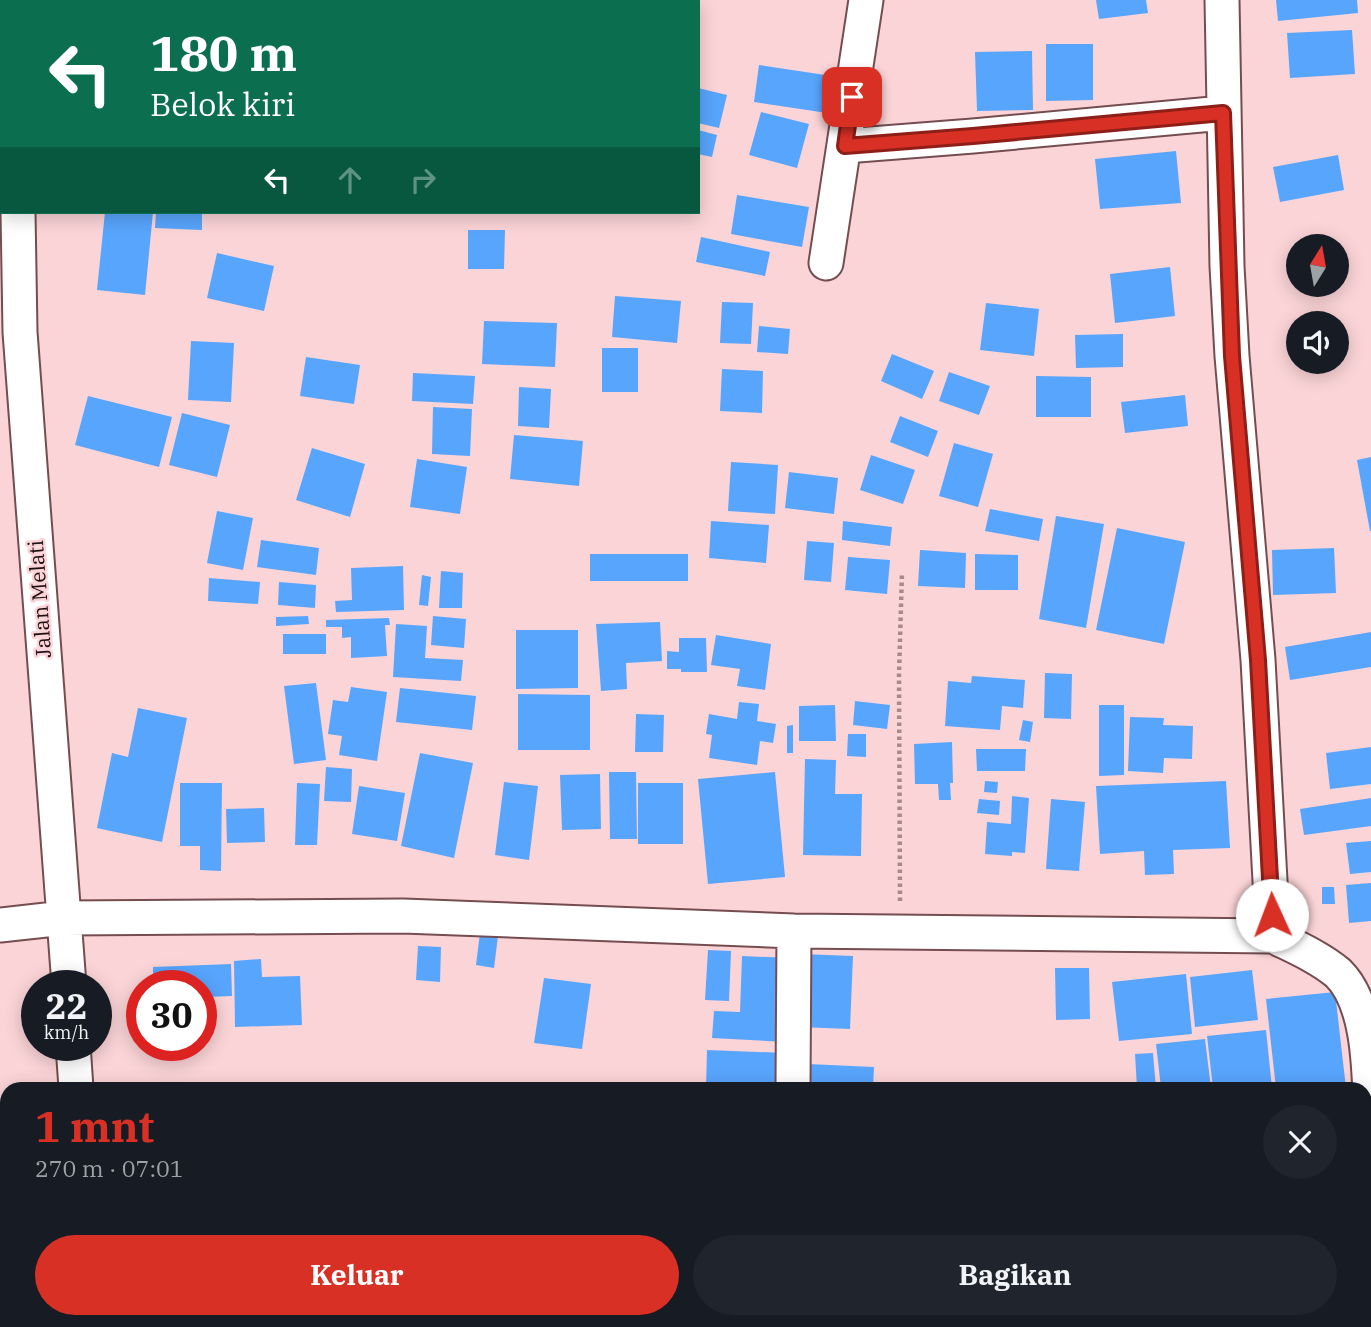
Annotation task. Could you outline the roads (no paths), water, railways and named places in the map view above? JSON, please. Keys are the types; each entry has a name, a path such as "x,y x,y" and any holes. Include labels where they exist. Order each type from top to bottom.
{"street":[{"path":"826,262 866,0"},
{"path":"1222,0 1223,113 1232,356 1258,660 1273,936"},
{"path":"845,146 1223,113"},
{"name":"Jalan Melati","path":"18,214 20,332 68,970"},
{"path":"0,925 64,918 403,916 794,931 1273,936 1311,955 1339,974 1354,991 1367,1034 1369,1082"},
{"path":"793,1082 794,931"},
{"path":"74,1061 76,1082"}]}
